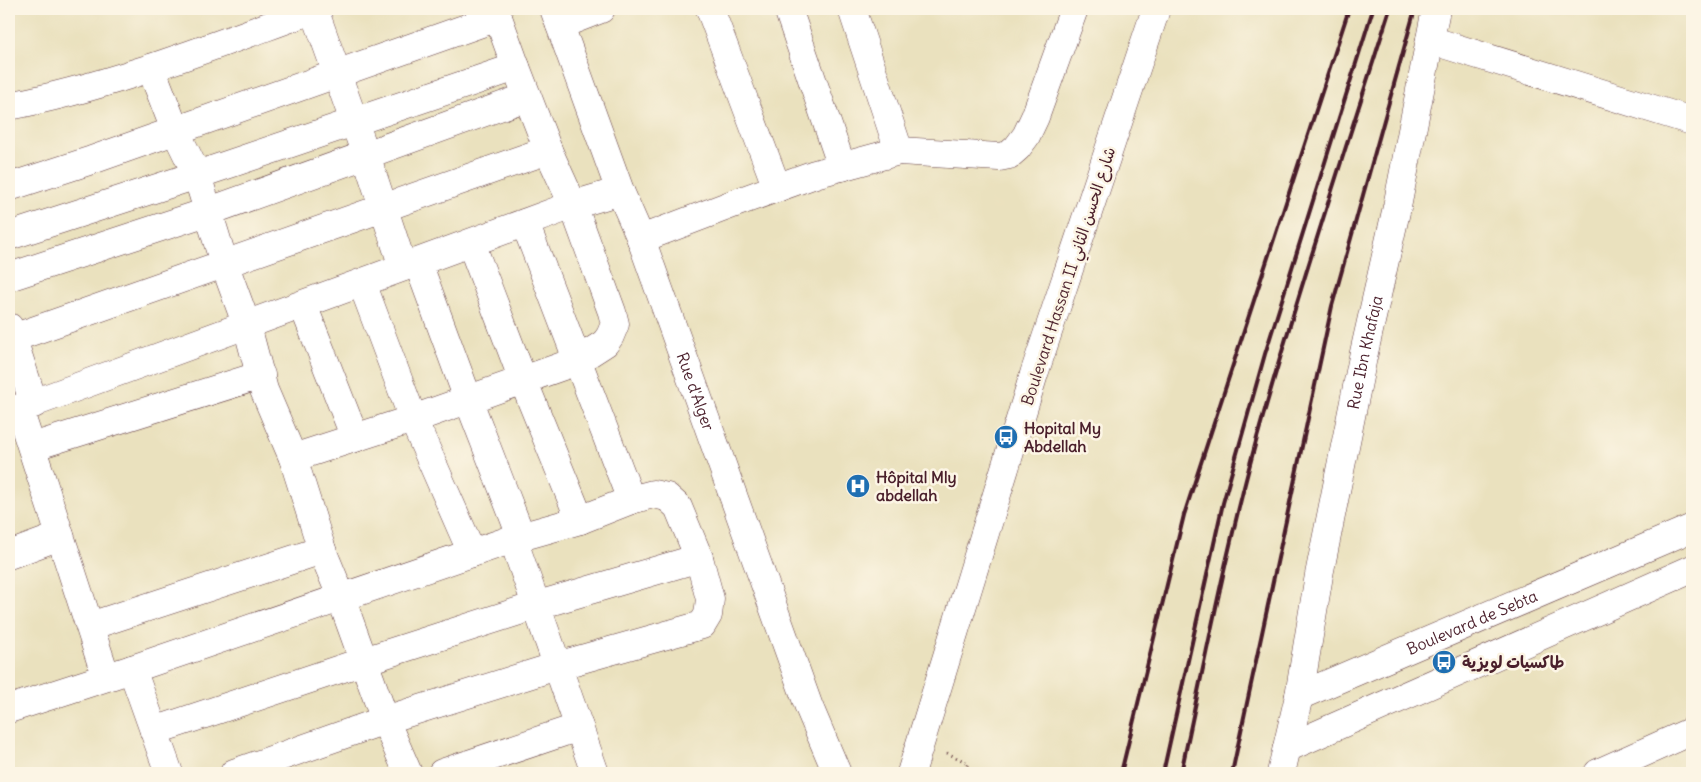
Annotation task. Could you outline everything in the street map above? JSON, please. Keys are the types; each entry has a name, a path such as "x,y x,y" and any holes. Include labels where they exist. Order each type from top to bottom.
{"street":[{"path":"9,106 41,100 151,68 315,9 384,207 468,398 517,538 535,606 595,773"},
{"path":"557,17 601,9"},
{"path":"710,9 777,188"},
{"path":"788,9 842,167"},
{"path":"852,9 899,151"},
{"path":"641,239 777,188 899,151 999,157 1009,154 1017,148 1035,117 1074,9"},
{"name":"Boulevard Hassan II شارع الحسن الثاني","path":"912,773 1034,374 1156,9"},
{"name":"Rue Ibn Khafaja","path":"1299,696 1319,575 1363,357 1397,207 1436,9"},
{"path":"9,187 336,73 496,13 548,150 573,205 615,324 610,336 605,343 578,361 468,398 413,419 292,458"},
{"name":"Rue d'Alger","path":"557,17 620,191 641,239 803,690 837,773"},
{"path":"1430,40 1692,121"},
{"path":"9,236 197,176 516,66"},
{"path":"151,68 175,130 197,176 207,212 247,326 264,390 292,458 322,550 385,720 408,773"},
{"path":"9,277 207,212 527,97"},
{"path":"106,677 21,408 11,333 224,263 548,150"},
{"path":"21,408 573,205 620,191"},
{"path":"525,223 631,500"},
{"path":"471,243 523,380 580,520"},
{"path":"362,283 413,419 472,553"},
{"path":"303,305 355,438"},
{"path":"32,447 260,375"},
{"path":"9,709 517,538 580,520 631,500 653,494 667,496 678,507 699,558 710,599 708,615 702,625 557,666 385,720 234,773"},
{"name":"Boulevard de Sebta","path":"1299,696 1692,528"},
{"path":"9,555 60,536"},
{"path":"90,626 322,550"},
{"path":"154,731 535,606 699,558"},
{"path":"1284,760 1692,569"},
{"path":"132,669 169,773"},
{"path":"1284,760 1299,696"},
{"path":"442,773 579,727"},
{"path":"1598,773 1692,731"}],"path":[{"path":"964,773 968,763"}],"railway":[{"path":"1121,773 1184,515 1349,9"},
{"path":"1163,773 1223,503 1265,354 1373,9"},
{"path":"1181,773 1228,552 1262,420 1308,265 1390,9"},
{"path":"1232,773 1332,306 1415,9"}],"place":[{"name":"Hopital My Abdellah","path":"1006,437"},
{"name":"Hôpital Mly abdellah","path":"858,486"},
{"name":"طاكسيات لويزية","path":"1444,662"}]}
